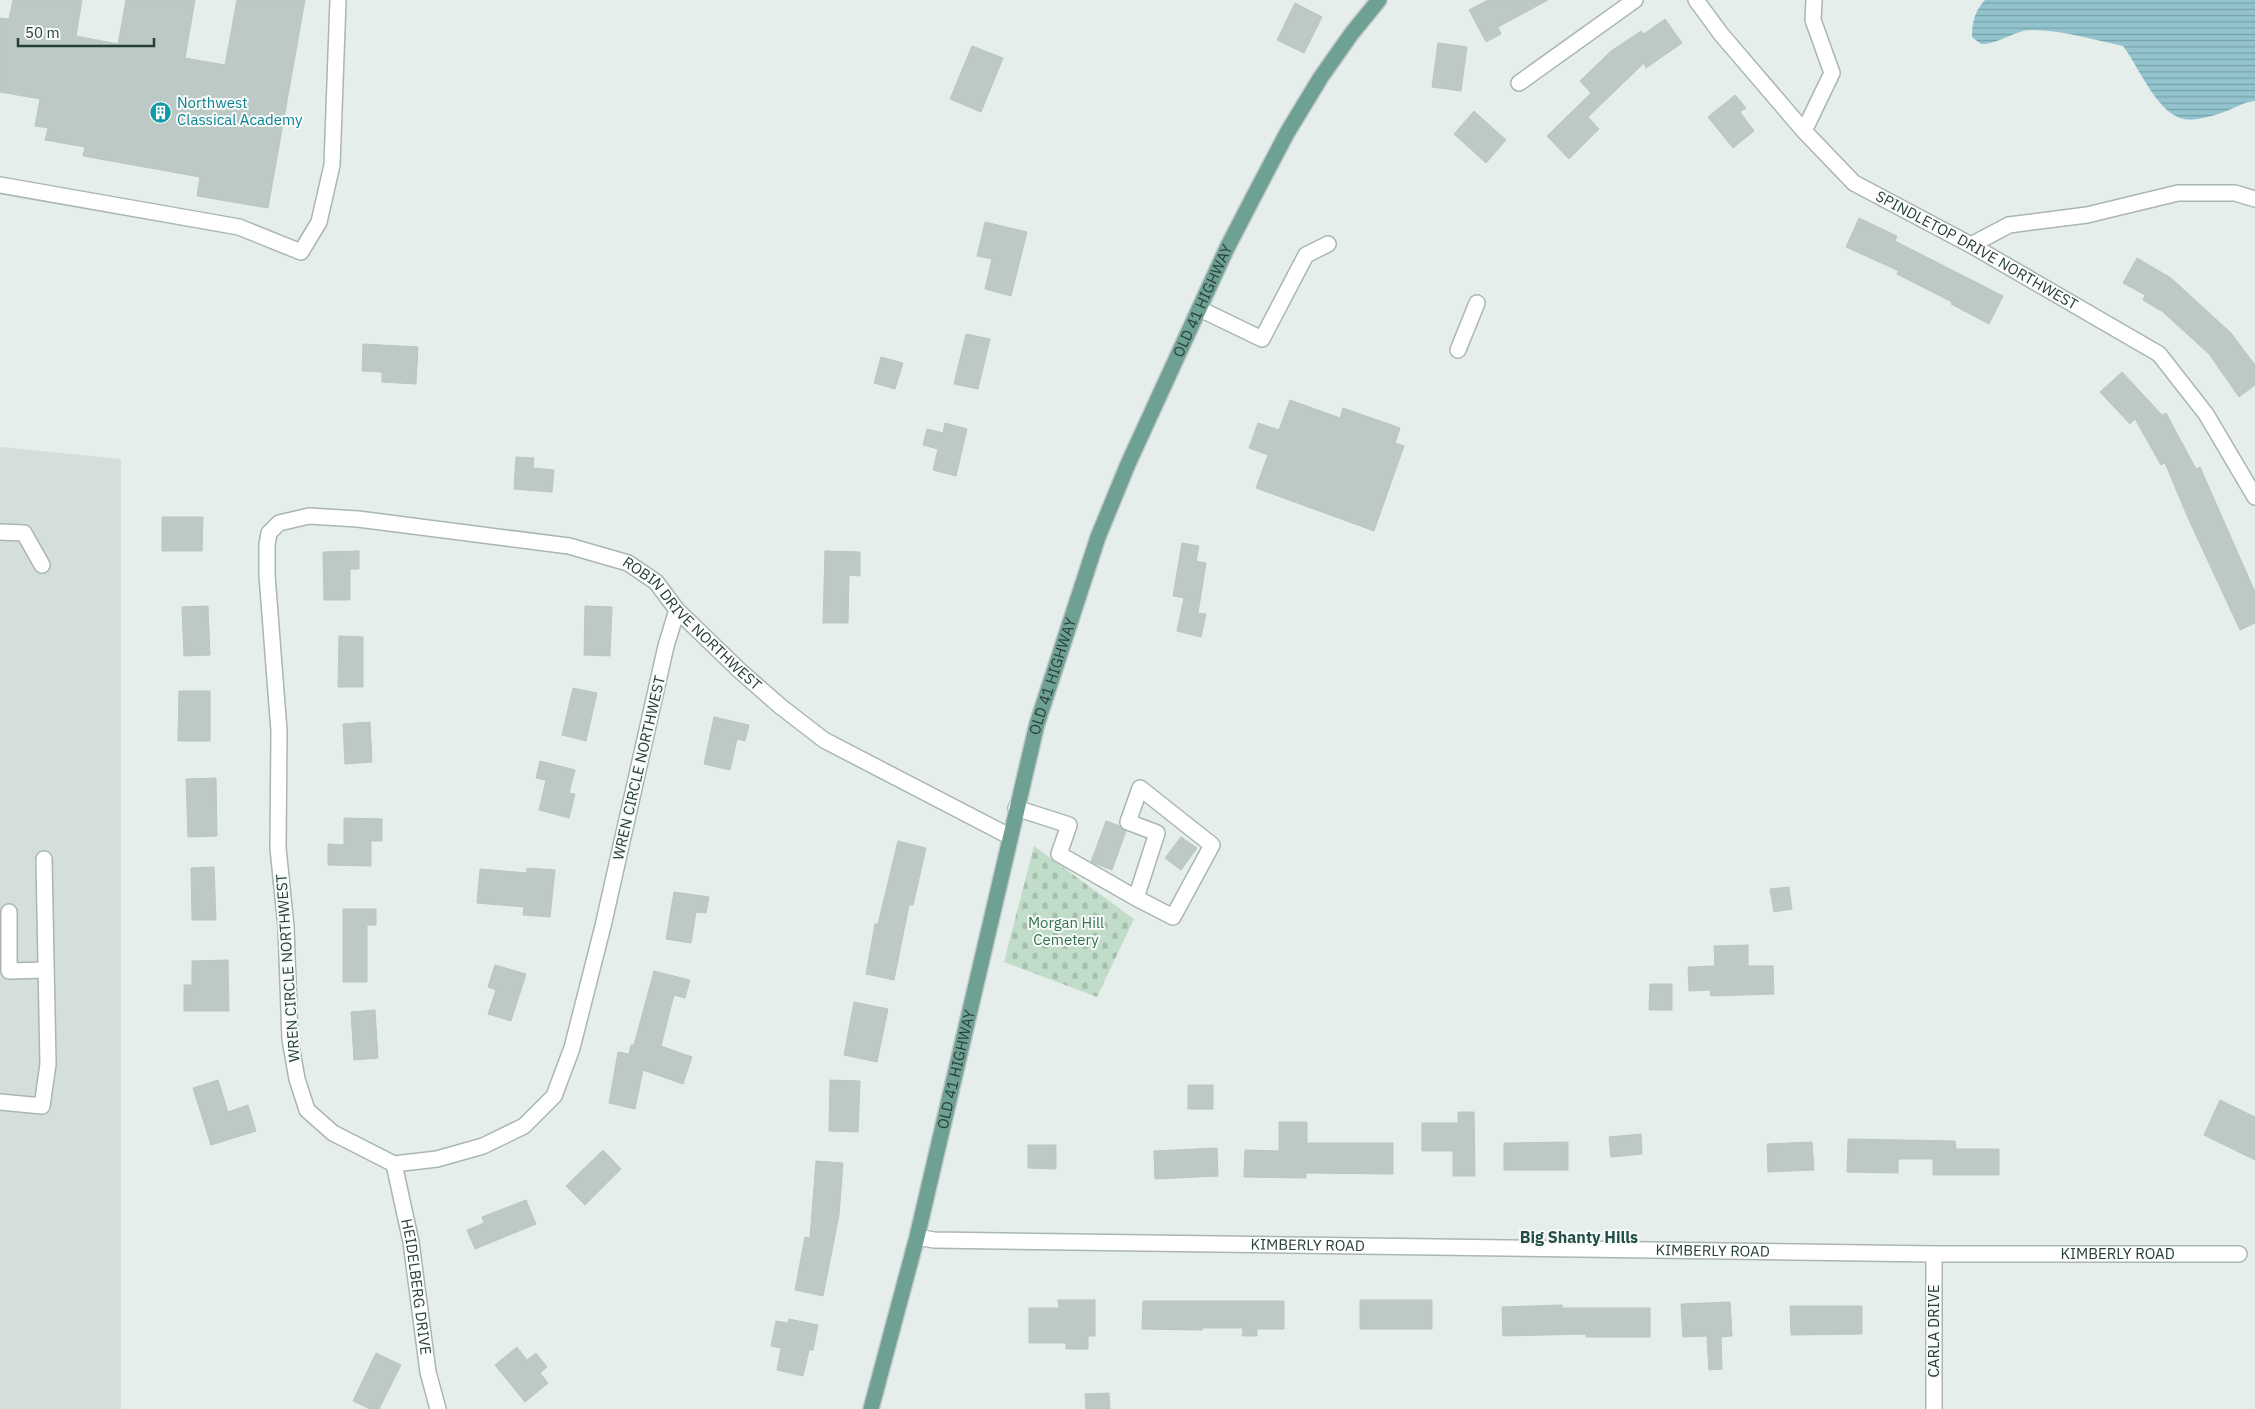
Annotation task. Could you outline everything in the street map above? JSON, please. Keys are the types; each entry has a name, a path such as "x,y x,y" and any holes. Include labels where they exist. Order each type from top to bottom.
{"main road":[{"name":"OLD 41 HIGHWAY","path":"872,1409 917,1237 1009,836 1037,724 1098,536 1128,464 1227,248 1287,133 1321,77 1352,33 1379,0"}],"street":[{"path":"0,185 239,227 301,252 319,222 332,165 338,0"},
{"path":"1518,83 1635,0"},
{"name":"SPINDLETOP DRIVE NORTHWEST","path":"1696,0 1721,34 1804,131 1854,184 1971,245 2159,354 2206,414 2255,497"},
{"path":"1804,131 1832,73 1813,20 1814,0"},
{"path":"1971,245 2009,225 2087,215 2178,193 2235,193 2255,200"},
{"path":"1200,309 1262,339 1306,255 1328,244"},
{"path":"1458,350 1477,303"},
{"name":"WREN CIRCLE NORTHWEST","path":"335,517 309,516 280,523 269,533 267,545 267,575 279,731 278,848 286,927 290,1038 297,1079 308,1110 332,1133 394,1164 437,1159 483,1146 524,1126 554,1096 572,1048 603,926 666,646 677,610"},
{"name":"ROBIN DRIVE NORTHWEST","path":"335,517 495,535 569,546 628,563 656,582 677,610 780,706 824,740 1009,836"},
{"path":"0,532 24,533 42,565"},
{"path":"1016,808 1068,825 1059,854 1136,898 1173,917 1212,845 1140,788 1128,822 1158,834 1136,898"},
{"path":"0,1102 42,1106 48,1064 44,859"},
{"path":"9,912 9,970 46,970"},
{"name":"HEIDELBERG DRIVE","path":"394,1164 411,1242 428,1372 438,1409"},
{"name":"KIMBERLY ROAD","path":"917,1237 944,1240 1934,1254 2238,1254"},
{"name":"CARLA DRIVE","path":"1934,1254 1934,1409"}],"shaded area":[{"path":"0,447 121,459 121,1409 0,1409"}],"green space":[{"name":"Morgan Hill Cemetery","path":"1034,846 1134,919 1097,997 1004,962"}],"water":[{"path":"1985,0 2255,0 2255,101 2223,113 2196,119 2184,119 2174,115 2157,99 2123,46 2067,33 2044,30 2019,32 1995,42 1981,44 1972,37 1973,26 1976,12"}],"building":[{"name":"Northwest Classical Academy","path":"13,0 82,0 76,36 118,44 126,0 195,0 185,58 225,65 237,0 305,0 268,208 197,196 200,177 83,156 85,147 45,140 48,128 35,126 40,99 0,92 0,18 9,19"},
{"path":"1488,0 1548,0 1498,27 1501,34 1486,42 1469,10"},
{"path":"1295,3 1322,17 1304,53 1277,40"},
{"path":"1665,19 1682,43 1646,68 1644,63 1588,117 1599,129 1569,159 1547,136 1591,93 1580,81 1611,51 1641,31 1644,34"},
{"path":"1438,43 1467,47 1461,91 1432,87"},
{"path":"972,46 1003,58 981,112 950,99"},
{"path":"1735,95 1746,108 1740,112 1754,131 1733,148 1708,117"},
{"path":"1474,111 1506,140 1486,163 1454,134"},
{"path":"1859,218 1897,236 1895,241 2003,296 1989,324 1951,304 1952,302 1897,274 1899,271 1846,247"},
{"path":"985,222 1027,232 1011,296 985,289 992,259 977,256"},
{"path":"2137,258 2171,278 2231,333 2255,365 2255,385 2239,397 2209,354 2163,312 2143,300 2145,295 2123,283"},
{"path":"966,334 990,339 978,389 954,384"},
{"path":"363,344 418,347 416,384 382,382 382,372 362,371"},
{"path":"881,357 903,363 895,389 874,383"},
{"path":"2122,372 2162,415 2166,413 2196,469 2200,467 2255,592 2255,623 2240,630 2188,518 2165,463 2161,465 2135,419 2130,424 2100,392"},
{"path":"1290,400 1340,418 1343,408 1400,428 1395,443 1404,446 1374,531 1256,488 1268,455 1249,448 1258,423 1279,430"},
{"path":"945,423 967,429 956,476 933,470 938,449 923,445 927,429 943,433"},
{"path":"516,457 534,458 533,468 554,470 552,492 514,489"},
{"path":"162,517 203,517 202,551 162,551"},
{"path":"1182,543 1199,546 1196,561 1206,563 1198,613 1206,614 1201,637 1177,631 1184,598 1173,596"},
{"path":"359,551 359,569 350,569 350,600 324,600 323,552"},
{"path":"825,551 860,552 860,576 849,575 848,623 823,623"},
{"path":"208,606 210,655 184,656 182,607"},
{"path":"585,606 612,607 610,656 584,655"},
{"path":"339,636 363,637 363,687 338,687"},
{"path":"573,688 597,693 586,741 562,735"},
{"path":"179,691 210,691 210,741 178,741"},
{"path":"714,717 749,725 745,741 737,739 730,770 704,764"},
{"path":"370,722 372,762 345,764 343,724"},
{"path":"540,761 575,770 569,793 575,794 569,818 539,810 546,780 536,778"},
{"path":"216,778 217,836 188,837 186,779"},
{"path":"344,818 382,819 382,841 371,841 371,866 328,865 328,844 344,845"},
{"path":"1106,821 1120,826 1126,831 1112,870 1091,862"},
{"path":"1181,837 1197,848 1181,870 1165,858"},
{"path":"898,841 926,848 913,905 909,905 894,980 866,974 875,924 878,924"},
{"path":"214,867 216,920 192,920 191,868"},
{"path":"527,868 555,870 550,917 523,915 524,907 477,903 480,869 527,873"},
{"path":"1789,887 1792,909 1774,912 1770,889"},
{"path":"674,892 709,897 706,913 696,912 691,943 666,939"},
{"path":"343,909 376,909 376,925 367,925 367,982 343,982"},
{"path":"1748,945 1748,966 1773,966 1774,994 1711,996 1710,990 1689,991 1688,967 1715,966 1714,946"},
{"path":"228,960 229,1011 184,1011 184,985 192,985 192,961"},
{"path":"495,965 526,974 511,1021 488,1014 496,990 488,987"},
{"path":"654,971 690,980 685,998 674,995 661,1046 692,1057 683,1084 643,1070 635,1109 609,1103 618,1052 629,1054 631,1045 634,1045"},
{"path":"1650,984 1672,984 1672,1010 1649,1010"},
{"path":"854,1002 888,1009 877,1062 844,1055"},
{"path":"375,1010 378,1058 354,1060 351,1012"},
{"path":"218,1080 228,1112 248,1105 256,1131 211,1145 193,1088"},
{"path":"830,1080 860,1081 858,1132 829,1131"},
{"path":"1188,1085 1213,1085 1213,1109 1188,1109"},
{"path":"2220,1100 2255,1117 2255,1160 2204,1135"},
{"path":"1458,1112 1474,1112 1475,1176 1453,1176 1453,1151 1422,1151 1422,1123 1458,1123"},
{"path":"1279,1122 1307,1122 1307,1143 1393,1143 1393,1174 1306,1173 1306,1178 1244,1177 1245,1150 1279,1151"},
{"path":"1641,1134 1642,1154 1611,1157 1609,1137"},
{"path":"1848,1139 1955,1141 1956,1149 1999,1149 1999,1175 1933,1175 1933,1159 1898,1159 1898,1173 1847,1172"},
{"path":"1568,1142 1568,1170 1504,1170 1504,1143"},
{"path":"1812,1142 1814,1170 1768,1172 1767,1144"},
{"path":"1028,1145 1056,1145 1056,1169 1028,1168"},
{"path":"1217,1148 1218,1176 1155,1179 1154,1151"},
{"path":"603,1150 621,1169 585,1205 566,1186"},
{"path":"816,1161 843,1163 839,1215 823,1296 795,1290 805,1237 810,1238"},
{"path":"526,1200 536,1224 475,1249 467,1230 484,1223 482,1217"},
{"path":"1058,1300 1095,1300 1095,1336 1088,1336 1088,1349 1066,1349 1066,1343 1029,1343 1029,1308 1059,1308"},
{"path":"1360,1300 1432,1300 1432,1329 1360,1329"},
{"path":"1143,1301 1284,1301 1284,1329 1257,1329 1257,1336 1242,1336 1243,1328 1202,1328 1202,1330 1142,1329"},
{"path":"1730,1302 1732,1336 1721,1337 1722,1369 1709,1370 1707,1336 1683,1337 1681,1304"},
{"path":"1562,1305 1562,1308 1650,1308 1650,1337 1586,1337 1586,1334 1503,1336 1502,1307"},
{"path":"1790,1306 1862,1306 1862,1334 1791,1335"},
{"path":"789,1319 818,1325 813,1350 809,1350 803,1376 777,1370 781,1348 771,1346 776,1321 788,1323"},
{"path":"517,1347 527,1360 536,1353 547,1367 540,1373 548,1383 525,1402 495,1365"},
{"path":"376,1353 401,1365 379,1409 370,1409 353,1401"},
{"path":"1109,1393 1110,1409 1086,1409 1085,1394"}],"place":[{"name":"Northwest Classical Academy","path":"161,112"}],"district":[{"name":"Big Shanty Hills","path":"1579,1237"}]}
